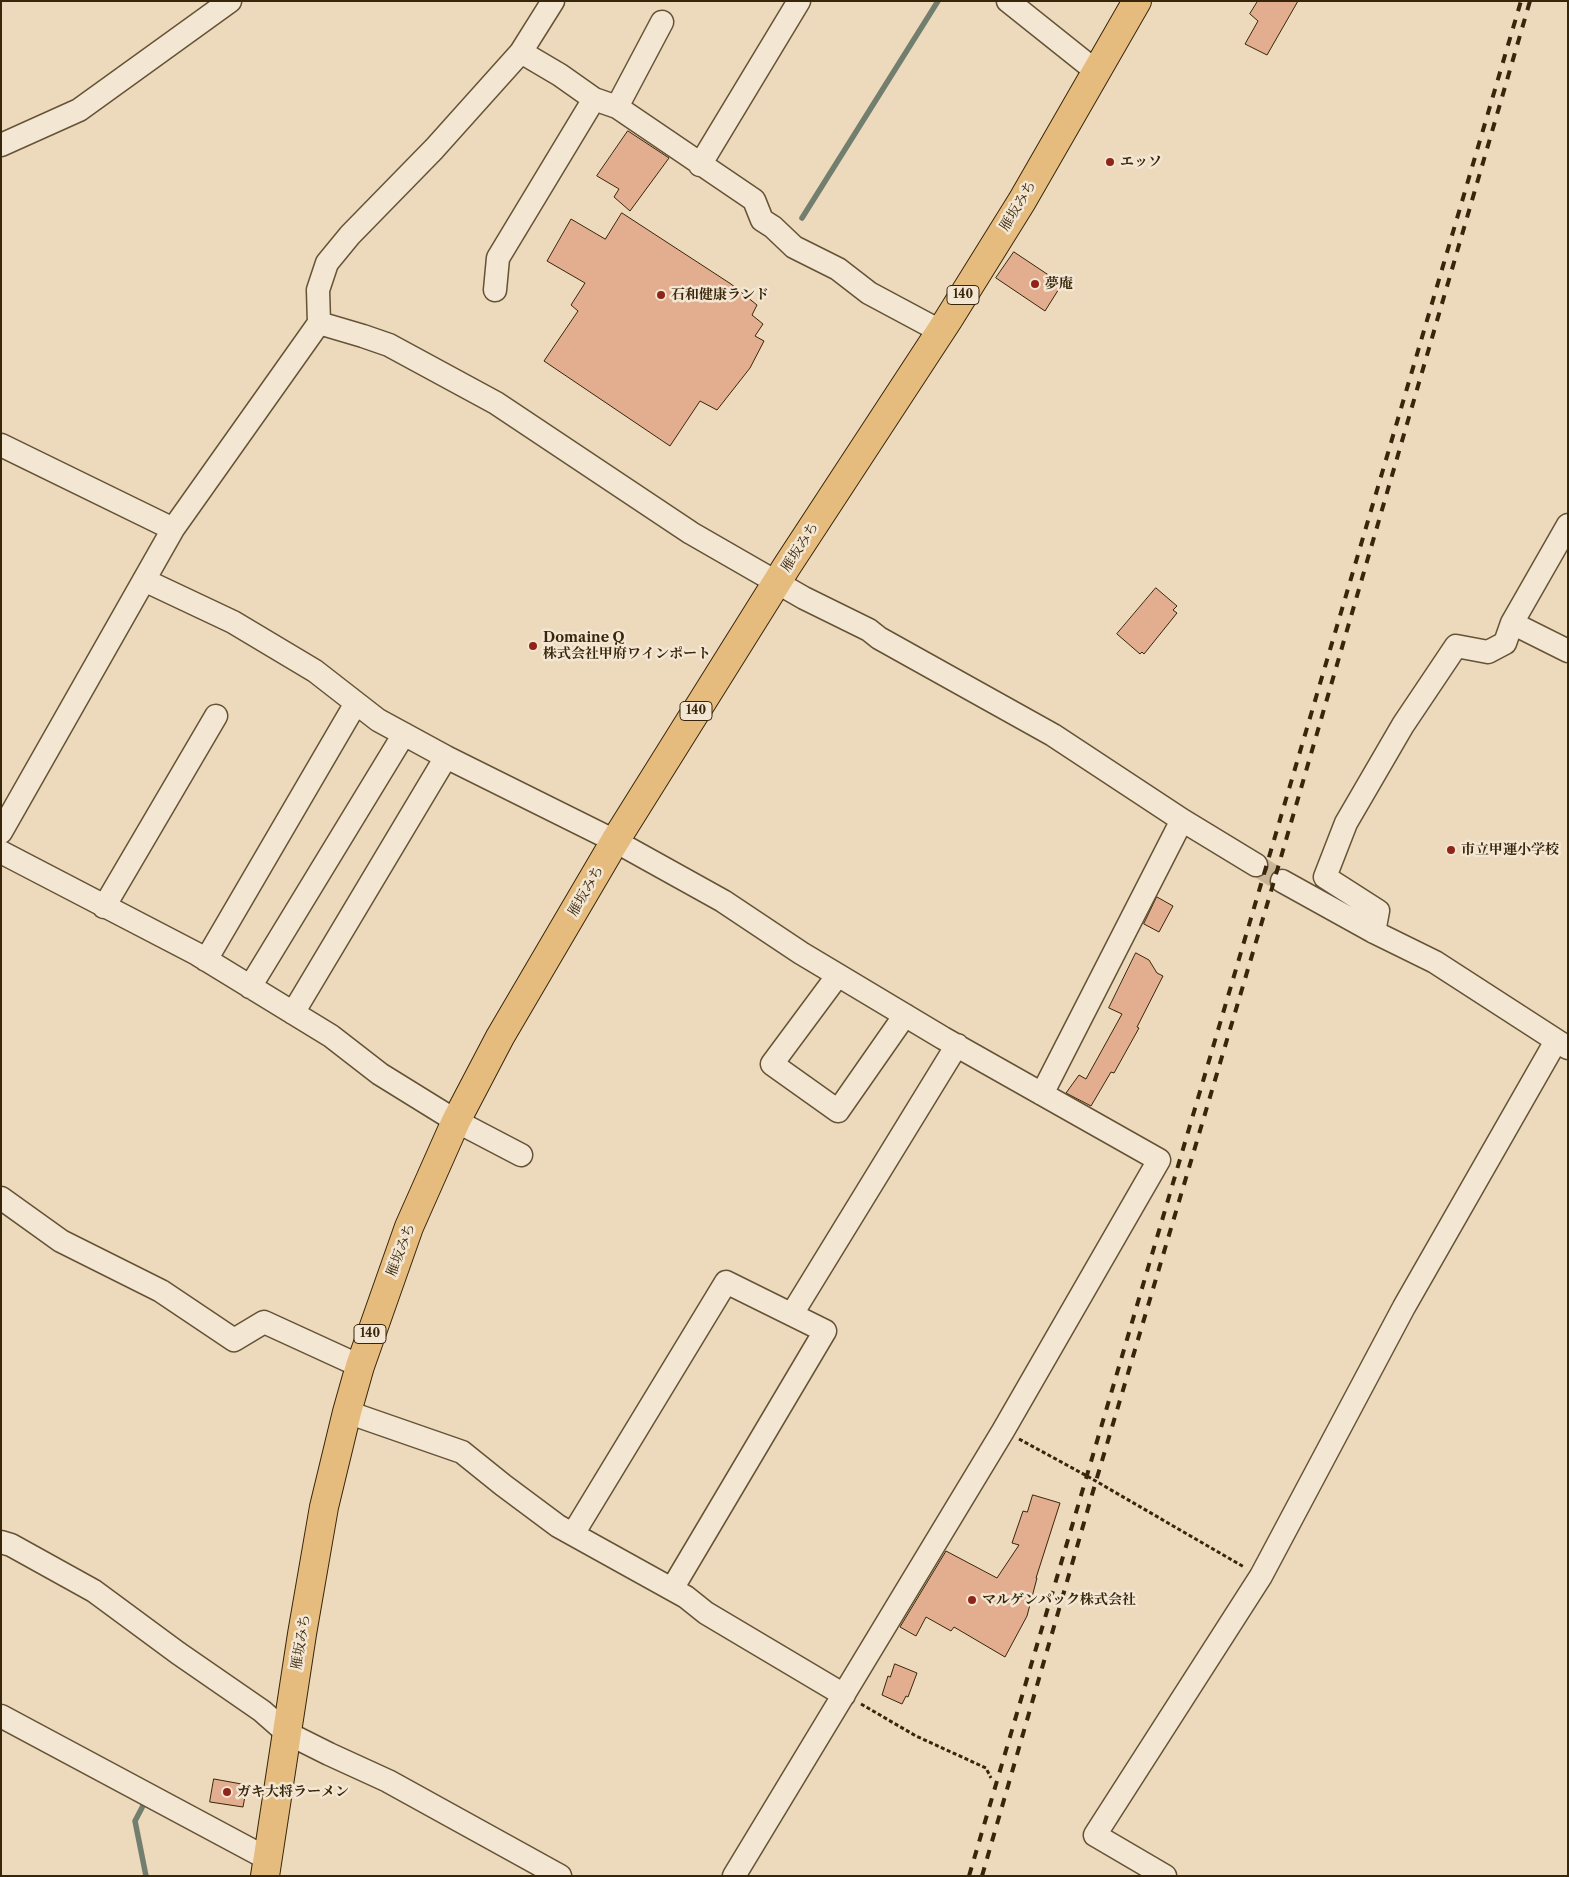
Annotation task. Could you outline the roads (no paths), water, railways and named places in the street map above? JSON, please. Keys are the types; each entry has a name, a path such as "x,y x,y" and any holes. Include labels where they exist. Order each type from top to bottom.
{"highway":[{"name":"雁坂みち","path":"266,1868 324,1507 347,1412 360,1366 409,1227 456,1121 500,1037 615,841 1022,200 1137,1"}],"street":[{"path":"1,145 80,110 230,1"},
{"path":"1,832 173,529 319,323 318,290 327,263 350,235 434,149 520,52 553,1"},
{"path":"700,165 799,1"},
{"path":"1008,1 1097,72"},
{"path":"617,108 662,22"},
{"path":"520,52 560,75 594,99 617,108 754,200 762,220 773,227 794,247 838,269 869,292 940,331"},
{"path":"495,290 498,258 594,99"},
{"path":"319,323 389,345 496,403 691,533 804,598 869,630 879,638 1053,735 1182,820 1256,864"},
{"path":"1,445 173,529"},
{"path":"1374,932 1378,911 1324,877 1346,822 1403,725 1456,646 1488,652 1505,643 1512,623 1568,525"},
{"path":"144,580 233,622 315,671 378,720 446,757 615,841 723,901 801,953 957,1046 1159,1160 1003,1431 734,1876"},
{"path":"1512,623 1568,651"},
{"path":"206,960 356,704"},
{"path":"104,907 216,716"},
{"path":"250,987 404,734"},
{"path":"293,1013 446,757"},
{"path":"1042,1094 1182,820"},
{"path":"1,852 206,960 331,1036 380,1074 456,1121 521,1155"},
{"path":"1165,1876 1095,1835 1261,1576 1391,1331 1562,1045 1435,962 1374,932 1282,881"},
{"path":"838,975 772,1064 838,1111 905,1015"},
{"path":"792,1314 957,1046"},
{"path":"1,1198 61,1241 161,1291 234,1340 264,1322 360,1366"},
{"path":"573,1534 726,1282 824,1331 672,1589"},
{"path":"347,1412 462,1452 558,1526 686,1597 706,1613 844,1695"},
{"path":"1,1542 94,1591 178,1653 262,1711 287,1733 388,1781 560,1876"},
{"path":"1,1716 266,1868"}],"waterway":[{"path":"802,218 938,1"},
{"path":"146,1800 135,1821 146,1876"}],"tunnel":[{"path":"1256,865 1282,881"}],"railway":[{"path":"969,1876 1521,1"},
{"path":"982,1876 1530,1"}],"place":[{"name":"エッソ","path":"1110,162"},
{"name":"夢庵","path":"1035,284"},
{"name":"石和健康ランド","path":"661,295"},
{"name":"Domaine Q 株式会社甲府ワインポート","path":"533,646"},
{"name":"市立甲運小学校","path":"1451,850"},
{"name":"マルゲンパック株式会社","path":"972,1600"},
{"name":"ガキ大将ラーメン","path":"227,1792"}]}
